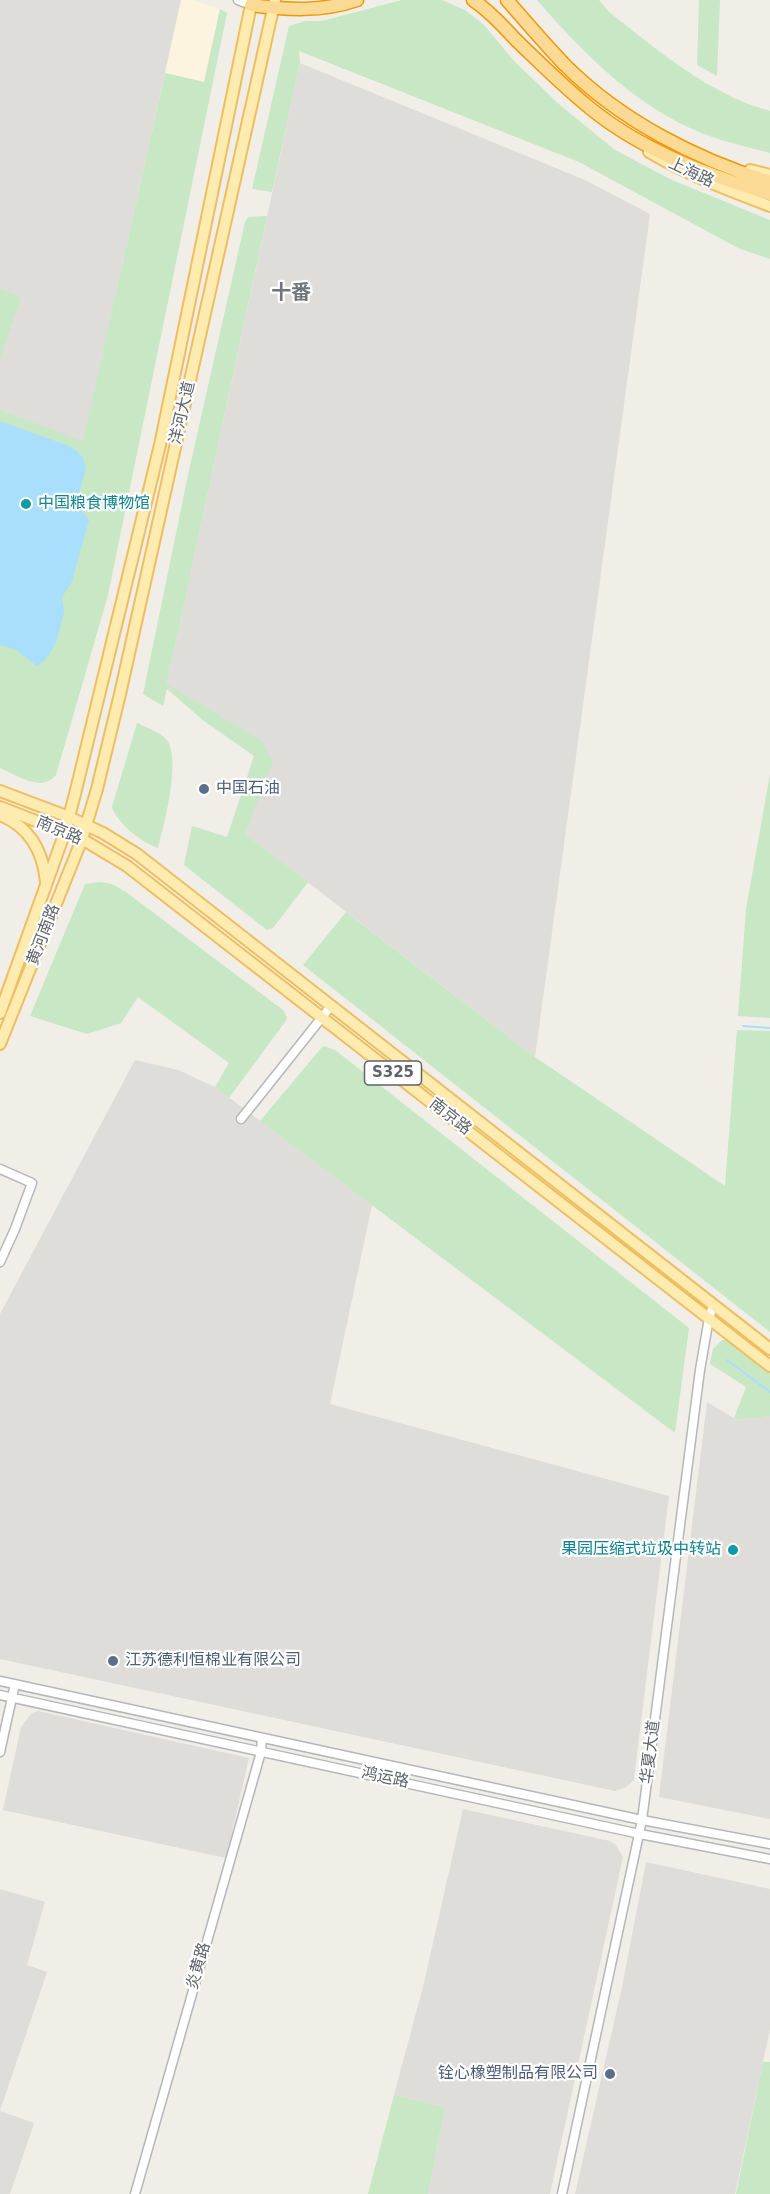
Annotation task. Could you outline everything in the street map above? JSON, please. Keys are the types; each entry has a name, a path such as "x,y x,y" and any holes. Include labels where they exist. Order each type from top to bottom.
{"highway":[{"path":"251,2 307,9 333,7 357,0"},
{"name":"上海路","path":"473,0 489,11 555,77 618,129 712,174 770,194"},
{"name":"上海路","path":"489,0 555,77"},
{"name":"上海路","path":"507,0 566,66 598,94 631,117 677,145 706,159 770,182"}],"main road":[{"name":"洋河大道","path":"69,817 160,445 251,2"},
{"name":"洋河大道","path":"86,825 120,694 274,4"},
{"name":"上海路","path":"631,117 692,148 741,167 770,175"},
{"name":"上海路","path":"618,129 643,148 676,168 708,183 770,206"},
{"name":"南京路","path":"0,791 69,817 137,854 770,1349"},
{"name":"南京路","path":"0,807 82,839 127,866 770,1366"},
{"path":"0,814 19,826 38,848 44,863 46,885"},
{"name":"黄河南路","path":"0,1013 69,817"},
{"name":"黄河南路","path":"0,1044 86,825"}],"street":[{"path":"238,0 251,2"},
{"path":"241,1119 330,1006"},
{"path":"0,1169 32,1183 0,1262"},
{"name":"华夏大道","path":"562,2194 640,1834 699,1381 713,1306"},
{"name":"鸿运路","path":"0,1681 642,1820 770,1844"},
{"path":"0,1752 15,1684"},
{"name":"鸿运路","path":"0,1695 640,1834 770,1858"},
{"name":"炎黄路","path":"135,2194 261,1752 262,1738"}],"shaded area":[{"path":"0,0 181,0 83,442 0,410"},
{"path":"181,0 193,0 220,9 204,82 165,73"},
{"path":"300,63 585,180 650,214 535,1057 245,834 272,760 167,684"},
{"path":"135,1060 178,1070 215,1087 372,1205 330,1404 669,1496 634,1780 626,1787 615,1791 0,1659 0,1314"},
{"path":"707,1402 737,1420 770,1416 770,1819 659,1797"},
{"path":"38,1711 249,1758 226,1858 3,1810 21,1727 32,1713"},
{"path":"463,1809 610,1841 616,1845 623,1857 550,2194 428,2194 445,2107 394,2095 424,1983"},
{"path":"646,1862 770,1889 770,2029 735,2194 575,2194 622,1987"},
{"path":"0,1889 45,1902 27,1965 47,1972 0,2111"},
{"path":"0,2111 34,2123 10,2194 0,2194"}],"green space":[{"path":"402,0 442,0 465,10 484,25 515,62 561,106 615,150 672,180 770,220 770,259 738,248 579,162 299,51 300,63 272,192 252,189 289,26 305,21 322,21"},
{"path":"537,0 599,0 609,12 685,70 726,94 770,111 770,153 704,134 656,110 592,59"},
{"path":"699,0 720,0 717,76 697,65"},
{"path":"220,9 227,13 108,595 56,775 50,780 36,783 0,768 0,410 83,441 165,73 204,82"},
{"path":"267,216 167,684 261,740 273,761 245,834 308,882 273,928 267,930 184,865 192,826 227,837 254,756 204,721 167,689 163,706 143,694 188,475 245,222 248,217"},
{"path":"0,289 21,297 0,359"},
{"path":"137,723 163,736 170,748 172,776 158,848 131,832 119,820 112,807"},
{"path":"770,774 770,1018 738,1016 746,909"},
{"path":"100,882 112,884 126,892 283,1010 287,1017 285,1022 229,1098 215,1087 229,1063 138,997 121,1023 87,1034 30,1016 85,884"},
{"path":"346,912 535,1057 725,1186 737,1030 770,1031 770,1332 303,965"},
{"path":"323,1046 335,1050 689,1328 675,1433 260,1121"},
{"path":"722,1340 729,1340 770,1372 770,1416 737,1420 734,1418 746,1387 710,1364 713,1349"},
{"path":"763,2062 770,2062 770,2194 736,2194"},
{"path":"394,2095 445,2107 428,2194 368,2194"}],"water":[{"path":"0,421 69,446 83,458 86,468 77,500 89,520 71,584 62,597 64,612 56,643 45,660 37,666 15,649 0,645"}],"waterway":[{"path":"743,1026 770,1028"},
{"path":"727,1360 770,1392"}],"place":[{"name":"中国粮食博物馆","path":"26,504"},
{"name":"中国石油","path":"204,789"},
{"name":"果园压缩式垃圾中转站","path":"733,1550"},
{"name":"江苏德利恒棉业有限公司","path":"113,1661"},
{"name":"铨心橡塑制品有限公司","path":"610,2074"}],"district":[{"name":"十番","path":"291,294"}]}
